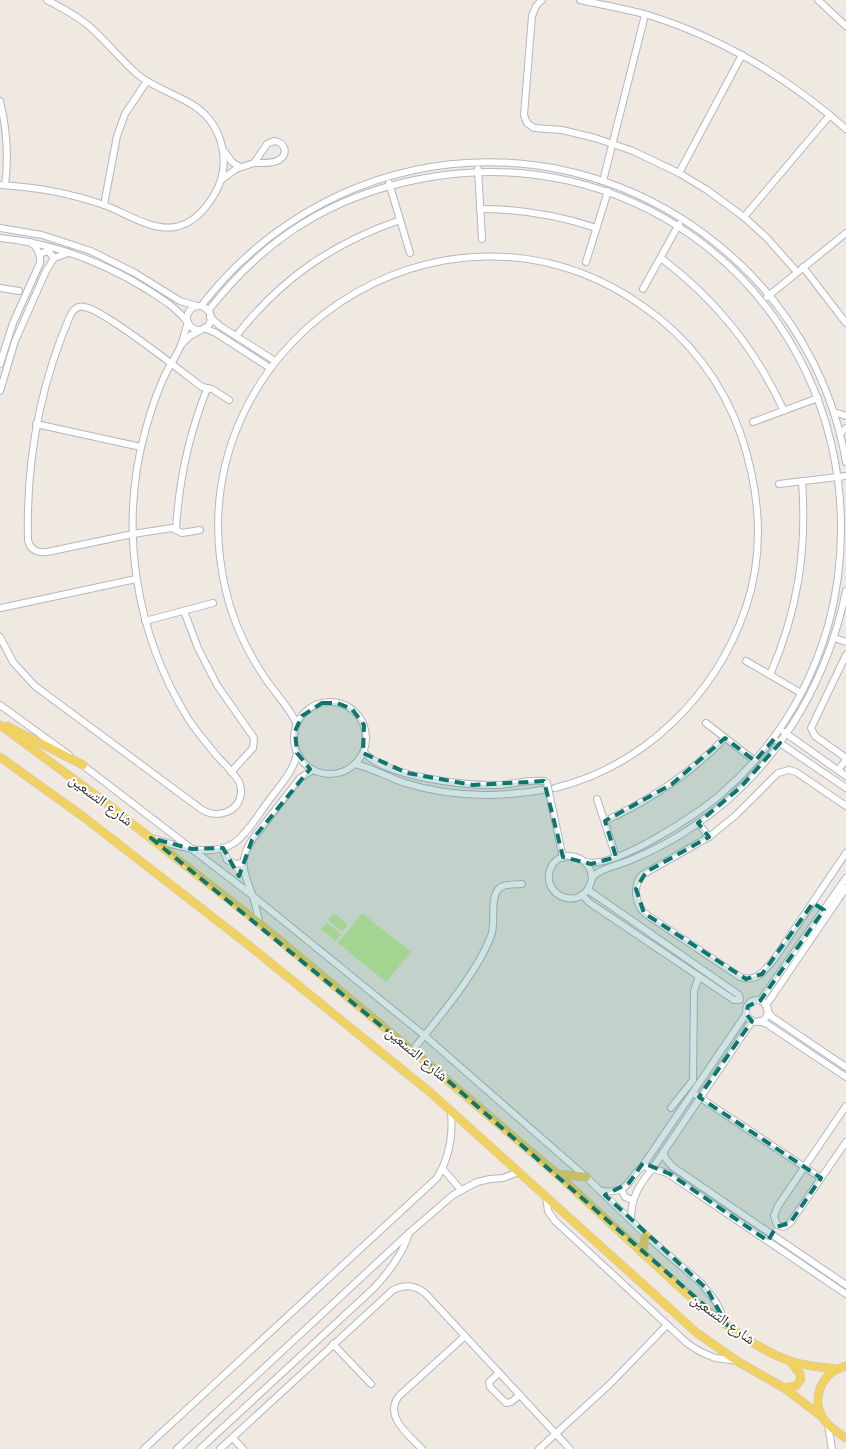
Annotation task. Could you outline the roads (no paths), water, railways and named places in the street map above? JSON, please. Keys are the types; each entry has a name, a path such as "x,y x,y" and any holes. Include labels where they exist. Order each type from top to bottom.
{"main road":[{"path":"0,724 83,765"},
{"name":"شارع التسعين","path":"0,724 151,838 260,924 557,1174 698,1304 770,1352 790,1361 836,1370"},
{"name":"شارع التسعين","path":"0,757 84,818 246,943 431,1093 682,1321 710,1343 784,1388 846,1438"},
{"path":"557,1174 586,1177"},
{"path":"642,1253 646,1235"},
{"path":"784,1388 796,1386 800,1379 800,1374 790,1361"},
{"path":"821,1416 818,1399 820,1389 828,1376 846,1366"}],"street":[{"path":"0,101 8,141 8,156 3,185 55,192 104,205 154,226 173,228 190,222 204,209 217,191 224,160 223,149 218,134 206,116 188,102 157,88 147,81 88,25 47,0"},
{"path":"542,0 536,6 532,16 524,115 527,123 534,128 572,132 614,144 679,173 719,198 744,217 800,269 846,323"},
{"path":"580,0 646,14 696,33 742,55 786,82 846,128"},
{"path":"818,0 846,26"},
{"path":"603,181 646,14"},
{"path":"679,173 742,55"},
{"path":"104,205 118,131 125,114 147,81"},
{"path":"744,217 830,115"},
{"path":"221,180 240,167 254,163 273,163 280,160 285,154 283,145 278,141 270,142 254,163"},
{"path":"223,149 232,162 240,167"},
{"path":"478,163 482,239"},
{"path":"181,346 189,312 199,306 239,263 283,226 333,197 388,176 432,167 478,163 541,166 603,181 644,197 682,219 729,254 770,296 792,326 807,351 820,376 834,412 846,462"},
{"path":"0,637 13,662 35,686 206,813 212,815 224,814 237,803 241,786 232,772 203,739 178,701 159,662 145,621 136,579 133,534 135,481 141,447 151,410 171,363 181,346 190,336 208,326 209,314 245,268 288,233 337,205 390,185 434,176 478,172 518,172 549,176 579,182 608,191 644,207 678,227 723,261 763,302 794,347 818,398 830,437 837,477 841,540 836,588 830,619 820,649 801,693 774,739 722,794 695,815 660,836 616,857 596,864 585,862 576,857 563,858 556,862 550,870 549,879 552,888 563,898 573,899 582,895 588,890 596,873 631,860 668,842 698,823 741,787 780,744 810,695 824,667 834,638 846,591"},
{"path":"388,176 410,253"},
{"path":"586,262 608,191"},
{"path":"480,209 504,209 543,213 574,220 596,228"},
{"path":"643,289 682,219"},
{"path":"236,336 269,298 308,265 352,239 400,220"},
{"path":"0,228 48,237 91,251 135,272 180,301 199,306 217,324 275,361"},
{"path":"763,302 800,269 846,233"},
{"path":"0,238 29,242 72,253 102,265 145,288 175,309 194,329 216,332 270,368"},
{"path":"0,364 14,323 37,274 40,263 40,254 29,242"},
{"path":"40,254 48,251 54,258"},
{"path":"0,391 2,371 46,271 54,258 62,254 72,253"},
{"path":"297,724 253,659 241,636 225,588 218,537 220,503 227,461 244,413 270,368 296,336 321,315 379,280 410,268 448,260 507,258 539,262 570,269 610,284 656,316 681,337 702,362 720,389 735,418 749,457 758,515 758,548 747,604 737,632 724,658 709,682 668,727 644,746 619,762 578,782 551,789 507,795 455,794 420,787 355,764"},
{"path":"661,258 699,289 733,326 761,366 784,411"},
{"path":"0,288 20,291"},
{"path":"200,530 182,533 176,529 133,534 43,553 31,548 28,540 28,497 30,457 36,424 55,352 72,310 84,306 107,318 140,340 202,387 212,389 229,400"},
{"path":"176,529 179,491 185,456 194,422 207,389"},
{"path":"753,422 818,398"},
{"path":"834,412 846,416"},
{"path":"36,424 141,447"},
{"path":"840,434 846,428"},
{"path":"779,484 846,476"},
{"path":"770,675 788,628 799,580 804,531 802,481"},
{"path":"0,616 1,606 136,579"},
{"path":"145,621 213,603"},
{"path":"184,610 198,648 213,679 254,738 253,748 232,772"},
{"path":"834,638 846,642"},
{"path":"838,770 846,759 815,736 811,728 846,655"},
{"path":"746,661 801,693"},
{"path":"280,697 295,712 302,716"},
{"path":"322,703 345,705 357,714 364,725 366,743 364,752 348,770 330,774 313,770 297,753 294,738 297,724 302,716 308,710 322,703"},
{"path":"0,705 83,765 253,896 424,1036 586,1177 646,1235 707,1289 716,1302 727,1325"},
{"path":"706,723 754,761"},
{"path":"780,730 846,776"},
{"path":"605,821 672,784 699,763 725,738"},
{"path":"774,739 846,788"},
{"path":"364,752 372,759 388,766 440,781 490,785 542,780 546,782 551,789 563,858"},
{"path":"151,838 178,847 192,849 223,848 235,842 252,824 291,770 297,753"},
{"path":"260,924 253,896 246,880 243,864 245,851 300,778 313,770"},
{"path":"846,806 796,772 785,770 775,775 749,803 709,837 642,875 636,889 639,904 647,915 740,977 752,979 762,974 785,944 846,853"},
{"path":"598,799 616,857"},
{"path":"698,823 709,837"},
{"path":"252,824 259,830"},
{"path":"235,842 245,851"},
{"path":"223,848 227,860 234,864 243,864"},
{"path":"585,862 590,869 592,878"},
{"path":"601,1191 621,1189 629,1184 696,1095 756,1021 765,1017 764,1005 846,878"},
{"path":"412,1051 452,1000 485,950 492,935 496,892 505,885 522,884"},
{"path":"764,1005 770,1001 846,888"},
{"path":"582,895 590,903 734,1000 740,1000 739,995 588,890"},
{"path":"813,903 824,910"},
{"path":"670,1108 693,1080 694,992 699,976"},
{"path":"631,1219 632,1200 641,1182 663,1152 746,1014 746,1008 749,1003 754,1001 764,1005 772,1017 846,1067"},
{"path":"746,1014 756,1021 767,1024 846,1077"},
{"path":"696,1095 821,1178"},
{"path":"846,1106 776,1209 774,1219 777,1225 784,1227 790,1223 846,1142"},
{"path":"144,1449 437,1178 443,1169 451,1138 451,1113"},
{"path":"663,1152 673,1167 846,1285"},
{"path":"642,1167 647,1166 670,1174 846,1294"},
{"path":"443,1169 461,1190"},
{"path":"177,1449 409,1233 461,1190 483,1180 503,1178 519,1172"},
{"path":"621,1189 625,1197 632,1200"},
{"path":"546,1197 548,1211 555,1221 667,1324 701,1352 722,1360 737,1360"},
{"path":"768,1241 777,1225"},
{"path":"200,1449 374,1288 395,1262 407,1241 409,1233"},
{"path":"220,1449 393,1290 401,1286 409,1286 418,1288 425,1293 570,1449"},
{"path":"539,1449 610,1384 667,1324"},
{"path":"422,1449 398,1422 393,1412 393,1406 399,1396 465,1336"},
{"path":"333,1344 371,1384"},
{"path":"499,1373 490,1381 489,1385 504,1403 510,1403 520,1395"},
{"path":"828,1425 832,1449"},
{"path":"233,1438 243,1449"}]}
